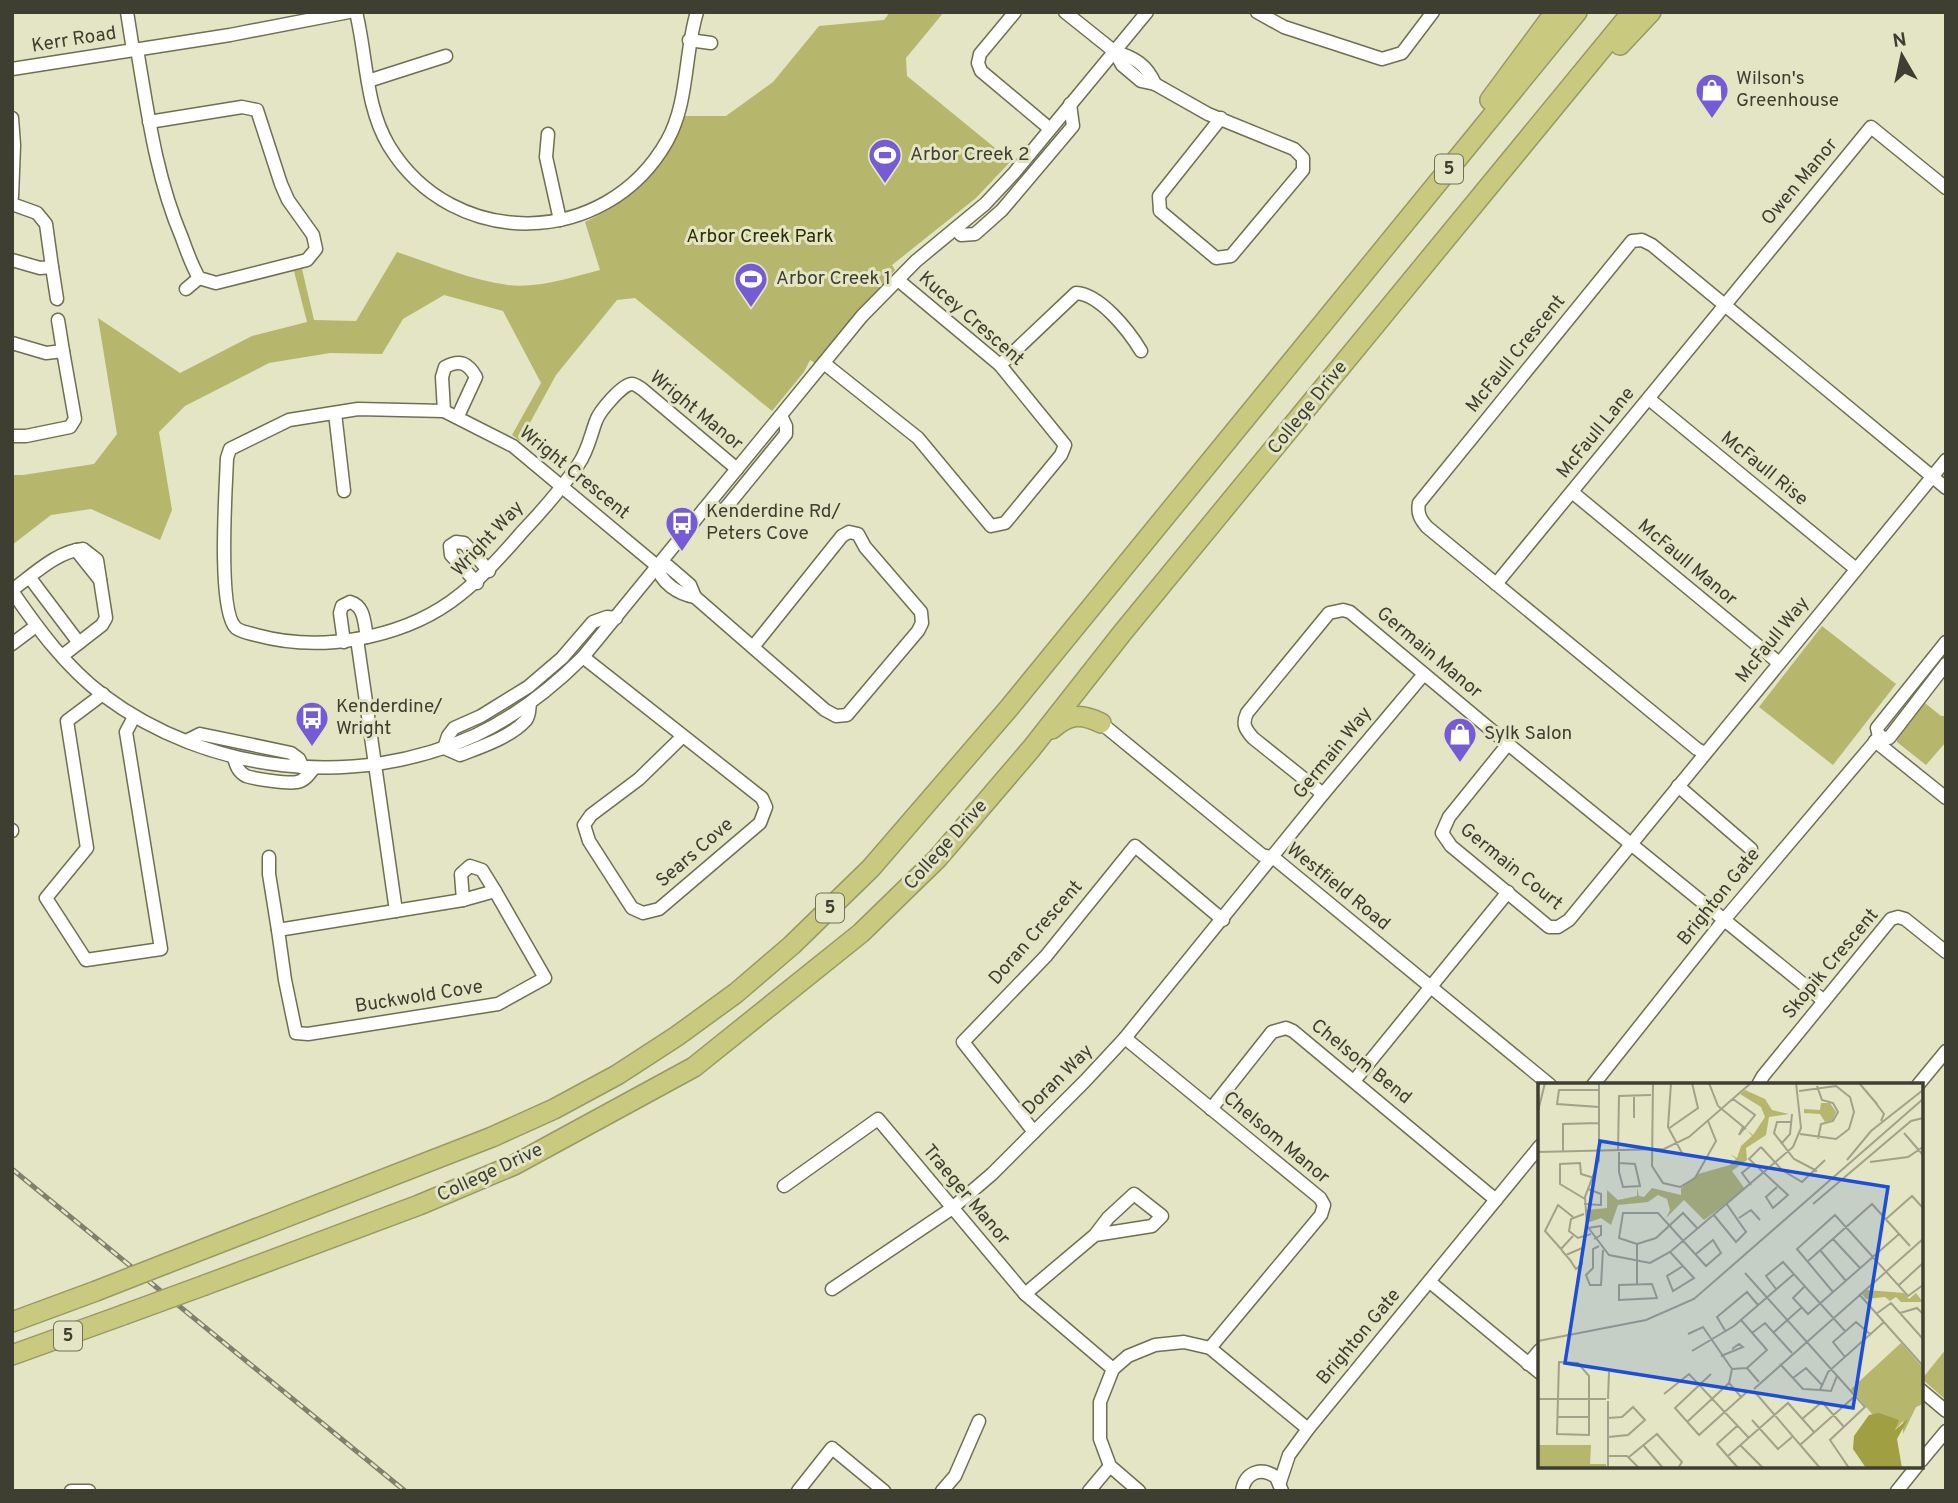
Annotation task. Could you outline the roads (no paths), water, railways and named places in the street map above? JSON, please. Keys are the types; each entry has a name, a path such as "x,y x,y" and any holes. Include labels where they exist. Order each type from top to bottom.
{"highway":[{"path":"1321,325 1555,12"},
{"name":"College Drive","path":"12,1322 492,1138 617,1075 736,993 842,897 920,813 1009,708 1577,12"},
{"name":"College Drive","path":"12,1356 419,1205 514,1165 694,1067 862,933 937,859 1031,749 1123,632 1632,12"},
{"path":"1481,194 1651,12"},
{"path":"1031,749 1061,721 1071,716 1082,715 1101,723"}],"street":[{"path":"127,12 159,173 167,201 199,278 216,283 307,260 316,249 315,242 281,184 257,110 242,107 149,122"},
{"name":"Kerr Road","path":"12,69 306,22 349,12"},
{"path":"356,12 372,106 390,146 421,184 442,200 490,220 526,224 560,220 592,210 636,181 655,160 667,141 678,113 689,40 697,12"},
{"path":"1015,12 980,54 978,63 981,71 1049,128"},
{"path":"1065,12 1115,52 1130,56 1149,70 1155,84 1208,114 1222,118 1294,149 1303,158 1303,170 1231,256 1216,258 1160,211 1159,196 1222,118"},
{"path":"186,741 200,734 290,753 309,768 376,765 444,748 460,755 506,734 526,720 530,703 583,657 862,316 916,261 985,204 1014,173 1147,12"},
{"path":"1257,12 1284,27 1382,59 1402,53 1433,12"},
{"path":"689,40 711,43"},
{"path":"368,81 446,56"},
{"path":"956,229 961,235 975,233 1002,210 1073,126 1070,104"},
{"path":"12,118 15,145 12,197"},
{"name":"Owen Manor","path":"1724,305 1871,127 1946,188"},
{"path":"548,134 546,157 560,220"},
{"path":"12,204 37,213 46,224 57,299"},
{"name":"McFaull Crescent","path":"1705,753 1427,527 1419,516 1419,503 1632,242 1642,240 1652,245 1946,488"},
{"path":"12,260 40,268 52,267"},
{"path":"186,289 199,278"},
{"name":"Kucey Crescent","path":"825,364 918,438 991,526 1005,523 1061,455 1065,445 1000,365 898,279"},
{"path":"1000,365 1076,293 1086,293 1128,328 1141,351"},
{"name":"McFaull Lane","path":"1496,584 1724,305"},
{"path":"12,436 26,436 69,427 75,419 58,320"},
{"path":"12,343 46,353 63,351"},
{"path":"443,411 442,377 445,367 455,362 464,363 476,377 458,416"},
{"name":"Wright Manor","path":"563,486 587,453 597,418 621,388 629,384 642,389 737,469"},
{"name":"McFaull Rise","path":"1649,400 1856,569"},
{"name":"Wright Crescent","path":"356,639 298,643 238,629 231,619 223,565 227,458 230,449 289,420 358,409 443,411 458,416 513,446 657,566 668,566 690,585 695,597 825,710 836,716 847,715 918,631 922,623 921,612 865,547 858,534 849,532 842,536 753,647"},
{"path":"335,413 344,491"},
{"path":"704,509 724,510 786,434 786,426 781,416"},
{"name":"McFaull Way","path":"1631,844 1946,460"},
{"name":"Wright Way","path":"356,639 387,632 427,617 452,602 477,583 563,486"},
{"name":"McFaull Manor","path":"1572,492 1779,663"},
{"path":"477,583 451,555 450,546 456,542 464,543 489,570"},
{"path":"62,656 102,625 106,618 97,560 83,549 57,558 12,590 36,626 62,656 103,695 134,717 186,741 234,758 237,768 245,775 296,782 305,779 309,768"},
{"path":"30,578 79,643"},
{"name":"Germain Manor","path":"1323,794 1253,738 1244,726 1244,720 1329,613 1343,610 1350,612 1824,1001"},
{"path":"444,748 454,728 481,716 528,687 562,658 593,622 607,617 616,618"},
{"path":"12,645 36,626"},
{"path":"356,639 396,911"},
{"name":"Brighton Gate","path":"1595,1083 1724,920 1877,739 1877,728 1946,642"},
{"name":"Sears Cove","path":"583,657 762,798 766,807 760,823 659,909 643,914 632,908 589,841 584,825 639,779 683,736"},
{"name":"Brighton Gate","path":"1877,739 1889,738 1946,664"},
{"name":"Germain Way","path":"1273,858 1424,674"},
{"path":"103,695 67,721 87,848 46,898 86,961 161,948 126,732 134,717"},
{"name":"Westfield Road","path":"1101,723 1262,855 1273,858 1548,1083"},
{"path":"1877,739 1946,798"},
{"name":"Germain Court","path":"1508,744 1449,817 1442,833 1451,846 1549,927 1558,927 1569,920 1631,844"},
{"path":"1678,786 1751,849"},
{"name":"Doran Crescent","path":"1034,1132 963,1042 1046,956 1135,846 1223,919"},
{"name":"Buckwold Cove","path":"269,857 269,874 296,1033 308,1034 498,1004 545,978 481,870 470,866 461,874 463,900"},
{"name":"Doran Way","path":"831,1289 951,1209 992,1174 1125,1038 1273,858"},
{"path":"278,930 463,900 495,891"},
{"path":"1354,1082 1508,892"},
{"name":"Skopik Crescent","path":"1759,1083 1891,919 1905,919 1946,952"},
{"name":"Chelsom Bend","path":"1211,1109 1272,1032 1286,1028 1293,1031 1496,1200"},
{"name":"Chelsom Manor","path":"1125,1038 1320,1198 1324,1205 1321,1215 1210,1348"},
{"path":"1920,1083 1946,1051"},
{"name":"Traeger Manor","path":"784,1186 878,1119 1025,1294 1113,1369"},
{"name":"Brighton Gate","path":"1242,1491 1250,1474 1264,1471 1289,1455 1538,1148"},
{"path":"1025,1294 1095,1235 1108,1218 1134,1194 1162,1216 1152,1226 1095,1235"},
{"path":"1430,1282 1538,1372"},
{"path":"1139,1491 1110,1466 1100,1439 1100,1402 1113,1369 1128,1356 1155,1345 1184,1342 1210,1348 1308,1429"},
{"path":"1528,1364 1538,1352"},
{"path":"1923,1392 1946,1411"},
{"path":"942,1491 955,1476 979,1421"},
{"path":"1923,1459 1946,1431"},
{"path":"798,1491 832,1448 884,1491"},
{"name":"Brighton Gate","path":"1281,1486 1289,1455"},
{"path":"1089,1491 1110,1466"},
{"path":"1897,1491 1915,1468"},
{"path":"1264,1471 1276,1476 1281,1486"},
{"path":"71,1491 89,1491"}],"railway":[{"path":"12,1169 405,1491"}],"place":[{"name":"Wilson's Greenhouse","path":"1712,120"},
{"name":"Arbor Creek 2","path":"885,185"},
{"name":"Arbor Creek 1","path":"751,309"},
{"name":"Kenderdine Rd/ Peters Cove","path":"682,553"},
{"name":"Kenderdine/ Wright","path":"312,748"},
{"name":"Sylk Salon","path":"1460,764"}],"park label":[{"name":"Arbor Creek Park","path":"760,237"}]}
